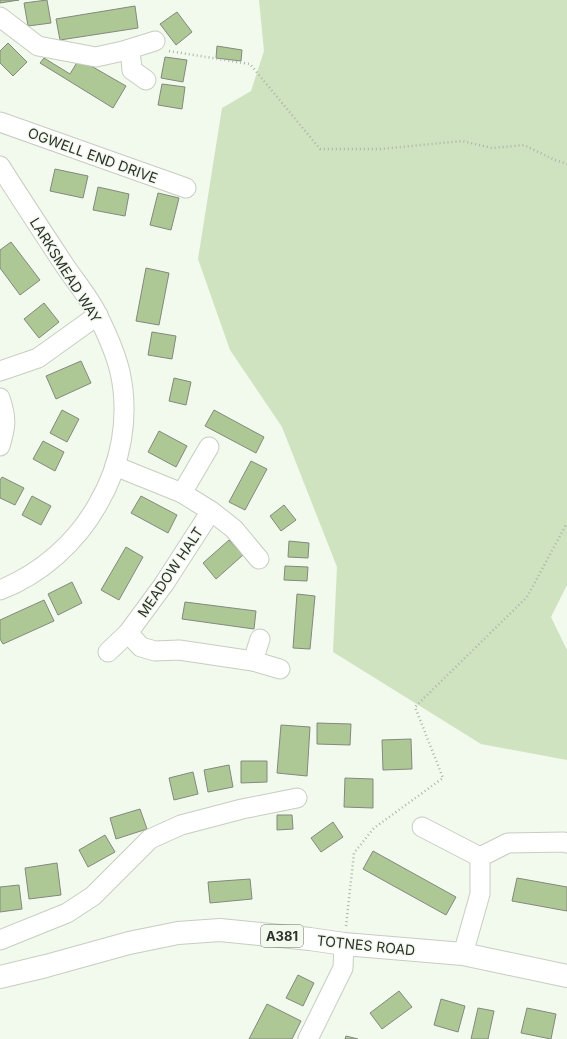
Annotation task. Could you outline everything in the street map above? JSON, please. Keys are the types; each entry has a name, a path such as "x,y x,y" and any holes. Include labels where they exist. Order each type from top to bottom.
{"main road":[{"name":"TOTNES ROAD","path":"0,977 46,966 129,942 178,932 220,930 344,944 463,954 567,976"}],"street":[{"path":"0,17 38,46 96,57 153,42"},
{"path":"130,49 132,70 146,80"},
{"name":"OGWELL END DRIVE","path":"0,122 186,188"},
{"name":"LARKSMEAD WAY","path":"0,166 98,315 120,372 124,404 123,431 115,466 104,494 89,521 50,561 14,585 0,590"},
{"path":"0,371 38,358 98,315"},
{"path":"0,398 4,410 5,428 0,446"},
{"path":"182,493 208,448"},
{"name":"MEADOW HALT","path":"115,466 182,493 211,511 234,529 259,559"},
{"name":"MEADOW HALT","path":"108,652 128,633 164,584 211,511"},
{"path":"128,633 142,647 155,651 179,650 253,661 280,669"},
{"path":"253,661 260,639"},
{"path":"0,940 67,913 93,896 150,839 181,825 242,809 297,798"},
{"path":"422,827 480,857"},
{"path":"480,857 508,843 567,843"},
{"path":"463,954 480,894 480,857"},
{"path":"308,1039 344,968 344,944"}],"path":[{"path":"153,42 163,50 250,64 320,149 381,149 462,141 492,148 524,145 567,164"},
{"path":"344,944 354,853 374,828 443,778 415,707 527,597 567,523"}],"green space":[{"path":"259,0 567,0 567,585 551,617 567,650 567,760 481,744 333,652 337,567 282,427 230,350 198,259 222,108 251,91 264,51"}],"building":[{"path":"0,0 19,0 0,3"},
{"path":"47,0 51,23 28,26 24,3"},
{"path":"135,6 138,28 60,40 56,19"},
{"path":"177,12 192,32 176,45 160,24"},
{"path":"8,43 27,62 13,76 0,63 0,51"},
{"path":"217,46 242,50 241,61 216,58"},
{"path":"165,57 187,60 183,82 161,78"},
{"path":"44,58 70,74 79,59 126,86 113,108 40,63"},
{"path":"162,84 185,87 182,109 158,105"},
{"path":"55,169 88,176 83,198 50,191"},
{"path":"98,187 129,194 125,216 93,210"},
{"path":"158,193 179,198 171,230 150,225"},
{"path":"11,242 40,280 20,295 0,268 0,250"},
{"path":"146,268 169,273 159,325 136,321"},
{"path":"44,303 59,322 39,338 24,319"},
{"path":"152,332 176,336 172,359 148,355"},
{"path":"81,361 91,383 56,399 46,376"},
{"path":"174,378 191,382 186,405 169,401"},
{"path":"62,410 79,419 67,442 50,433"},
{"path":"214,410 264,437 256,453 205,426"},
{"path":"159,431 187,446 176,467 148,452"},
{"path":"43,441 64,452 55,471 33,459"},
{"path":"251,461 267,469 245,510 229,502"},
{"path":"2,477 24,488 15,505 0,498 0,480"},
{"path":"32,496 51,506 41,525 22,515"},
{"path":"141,496 177,515 168,533 131,513"},
{"path":"284,505 296,520 281,531 270,516"},
{"path":"229,540 243,555 216,579 203,563"},
{"path":"289,541 309,543 308,558 288,557"},
{"path":"126,547 143,557 119,600 101,590"},
{"path":"285,566 308,567 307,581 284,580"},
{"path":"72,582 82,603 58,615 48,594"},
{"path":"297,594 315,596 310,649 293,648"},
{"path":"44,600 54,621 3,644 0,639 0,620"},
{"path":"185,602 256,611 254,629 182,619"},
{"path":"317,723 351,724 350,745 317,744"},
{"path":"281,725 310,727 307,776 277,773"},
{"path":"411,739 412,769 383,770 382,740"},
{"path":"241,761 267,761 267,782 241,783"},
{"path":"229,765 233,787 208,792 204,770"},
{"path":"193,772 198,794 174,800 169,778"},
{"path":"345,778 373,779 373,808 344,807"},
{"path":"140,809 147,829 116,839 110,818"},
{"path":"277,815 292,815 293,829 277,830"},
{"path":"333,822 343,837 321,852 311,838"},
{"path":"105,835 115,852 88,867 79,850"},
{"path":"373,851 456,897 446,915 363,869"},
{"path":"57,863 61,895 29,899 25,868"},
{"path":"517,878 567,887 567,911 512,901"},
{"path":"250,879 252,899 210,903 208,882"},
{"path":"19,885 22,909 0,912 0,887"},
{"path":"298,975 314,983 303,1006 286,998"},
{"path":"399,991 412,1007 382,1029 370,1013"},
{"path":"441,999 465,1006 458,1032 434,1025"},
{"path":"267,1004 301,1021 292,1039 249,1039"},
{"path":"478,1008 494,1011 488,1039 471,1039"},
{"path":"527,1008 556,1014 551,1039 521,1033"},
{"path":"346,1036 358,1039 345,1039"}]}
